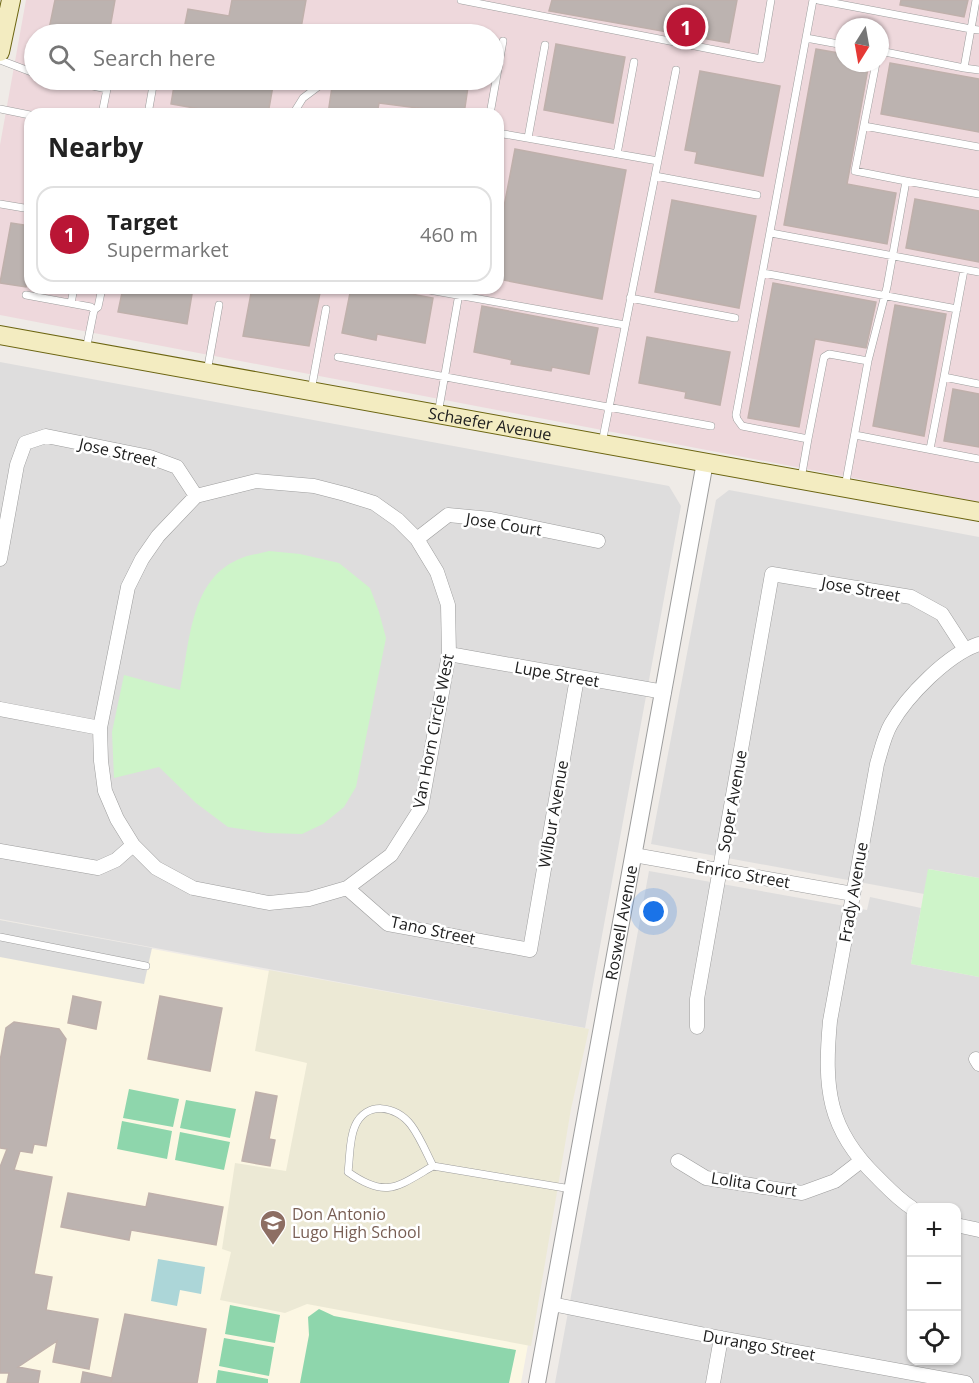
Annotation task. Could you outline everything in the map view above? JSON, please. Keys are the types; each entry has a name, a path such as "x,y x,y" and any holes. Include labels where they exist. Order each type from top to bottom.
{"main road":[{"path":"0,52 10,0"},
{"name":"Schaefer Avenue","path":"0,335 979,512"}],"street":[{"name":"Jose Street","path":"0,559 17,465 25,443 46,436 150,457 177,467 196,496"},
{"name":"Roswell Avenue","path":"537,1383 705,462"},
{"name":"Van Horn Circle West","path":"196,496 256,481 314,486 374,503 398,520 417,539 437,572 448,605 449,654 421,808 392,855 347,888"},
{"path":"196,496 158,536 128,587 100,728 105,790 117,819 133,844 156,868 193,888 269,903 309,899 347,888"},
{"name":"Jose Court","path":"417,539 448,516 491,519 598,541"},
{"name":"Jose Street","path":"772,574 911,597 942,614 964,648"},
{"name":"Soper Avenue","path":"697,1028 697,999 772,574"},
{"path":"964,648 979,644"},
{"name":"Frady Avenue","path":"907,1205 861,1161 840,1132 830,1098 826,1058 830,1021 877,764 890,726 911,694 964,648"},
{"name":"Lupe Street","path":"449,654 664,692"},
{"name":"Wilbur Avenue","path":"530,950 577,678"},
{"path":"0,709 100,728"},
{"path":"0,851 98,868 116,860 133,844"},
{"name":"Enrico Street","path":"634,855 853,894"},
{"name":"Tano Street","path":"347,888 388,924 530,950"},
{"name":"Lolita Court","path":"678,1161 706,1178 802,1193 834,1181 861,1161"},
{"path":"961,1227 979,1230"},
{"name":"Durango Street","path":"552,1304 895,1376 966,1383"},
{"path":"713,1383 722,1338"}],"lane":[{"path":"461,0 761,58 771,0"},
{"path":"808,439 745,427 739,424 737,419 813,0"},
{"path":"818,0 979,30"},
{"path":"964,68 975,0"},
{"path":"806,38 835,43"},
{"path":"528,138 545,45"},
{"path":"889,53 979,70"},
{"path":"0,60 24,69"},
{"path":"617,154 634,62"},
{"path":"602,443 676,70"},
{"path":"874,72 855,171 979,194"},
{"path":"103,108 107,90"},
{"path":"149,108 152,90"},
{"path":"297,108 303,98 315,90"},
{"path":"491,108 494,90"},
{"path":"0,109 24,114"},
{"path":"864,126 979,147"},
{"path":"504,134 658,161"},
{"path":"655,176 756,195"},
{"path":"845,487 868,361 893,256 906,181"},
{"path":"0,204 24,208"},
{"path":"771,233 979,272"},
{"path":"930,449 964,270"},
{"path":"763,273 957,309"},
{"path":"71,303 73,294"},
{"path":"86,350 94,310 98,307 101,294"},
{"path":"438,414 459,294"},
{"path":"469,294 625,325"},
{"path":"26,295 91,307 94,310"},
{"path":"630,298 735,318"},
{"path":"207,372 219,305"},
{"path":"311,391 326,309"},
{"path":"801,479 824,357 828,354 868,361"},
{"path":"338,357 711,426"},
{"path":"944,377 979,384"},
{"path":"855,435 979,459"},
{"path":"0,937 146,966"},
{"path":"433,1166 410,1124 392,1112 373,1108 363,1113 354,1127 348,1172 364,1183 379,1189 399,1186 433,1166 573,1190"}],"shaded area":[{"path":"26,0 979,0 979,502 0,315 0,145"},
{"path":"0,362 669,486 681,506 585,1028 0,919"},
{"path":"729,490 979,537 979,878 929,869 924,894 651,844 716,500"},
{"path":"649,871 867,910 870,897 921,908 911,964 979,977 979,1383 555,1383"},
{"name":"Don Antonio Lugo High School","path":"0,920 585,1031 521,1383 0,1383"},
{"path":"0,920 152,948 144,984 0,957"},
{"path":"269,970 589,1029 571,1109 531,1346 307,1304 285,1313 220,1300 231,1252 222,1249 235,1163 286,1171 307,1063 255,1051"}],"green space":[{"path":"269,551 300,554 339,563 370,588 386,638 356,787 344,807 323,824 302,834 267,833 228,827 196,803 159,767 114,778 112,732 124,675 180,690 194,616 209,583 221,570 237,560"},
{"path":"928,869 979,878 979,977 911,964"},
{"path":"129,1089 179,1099 173,1127 123,1118"},
{"path":"186,1100 236,1109 230,1138 180,1128"},
{"path":"122,1121 172,1131 167,1159 117,1149"},
{"path":"180,1132 230,1142 224,1170 175,1160"},
{"path":"230,1305 280,1315 275,1343 225,1334"},
{"path":"319,1309 334,1316 516,1350 509,1383 300,1383 309,1335 308,1317"},
{"path":"224,1338 274,1347 269,1376 219,1366"},
{"path":"218,1370 268,1379 268,1383 216,1383"}],"water":[{"path":"158,1259 205,1267 201,1294 180,1290 177,1306 151,1301"}],"building":[{"path":"55,0 115,0 111,24 50,24"},
{"path":"232,0 306,0 302,24 185,24 188,9 229,16"},
{"path":"552,0 737,0 729,43 549,11"},
{"path":"901,0 968,0 964,17 900,5"},
{"path":"556,44 625,57 613,123 544,110"},
{"path":"816,49 835,52 835,72 867,72 847,184 896,193 887,244 784,225"},
{"path":"890,63 979,79 979,132 881,114"},
{"path":"700,71 780,86 763,176 695,163 697,152 685,150"},
{"path":"173,90 272,90 269,108 194,108 171,104"},
{"path":"332,90 468,90 465,108 418,108 379,103 378,108 329,108"},
{"path":"515,149 626,170 602,299 504,280 504,207"},
{"path":"915,199 979,211 979,262 906,248"},
{"path":"672,200 756,216 739,308 655,292"},
{"path":"11,223 24,225 24,287 0,283"},
{"path":"773,283 876,302 866,348 815,339 799,427 748,418"},
{"path":"122,294 192,294 187,324 118,312"},
{"path":"251,294 320,294 309,346 243,336"},
{"path":"350,294 412,294 433,298 425,343 377,334 376,340 342,333"},
{"path":"895,305 946,314 924,436 873,426"},
{"path":"482,306 598,328 589,374 552,367 551,371 511,364 512,360 474,352"},
{"path":"647,337 730,352 720,405 685,398 686,392 639,383"},
{"path":"953,389 979,394 979,447 944,441"},
{"path":"73,996 101,1002 96,1029 68,1023"},
{"path":"160,996 222,1008 210,1071 148,1059"},
{"path":"14,1022 59,1029 66,1039 46,1146 34,1144 32,1153 20,1151 14,1170 52,1177 34,1274 52,1277 46,1310 98,1319 89,1369 53,1362 57,1341 18,1367 40,1371 38,1383 7,1383 9,1373 0,1373 0,1167 7,1149 0,1148 0,1061 6,1028"},
{"path":"256,1092 277,1096 269,1139 275,1140 270,1166 242,1161"},
{"path":"68,1193 146,1207 149,1193 223,1207 216,1245 131,1230 129,1240 61,1227"},
{"path":"125,1314 206,1329 197,1383 81,1383 83,1372 112,1378"}],"place":[{"name":"Target","path":"686,27"},
{"name":"Don Antonio Lugo High School","path":"273,1246"}]}
